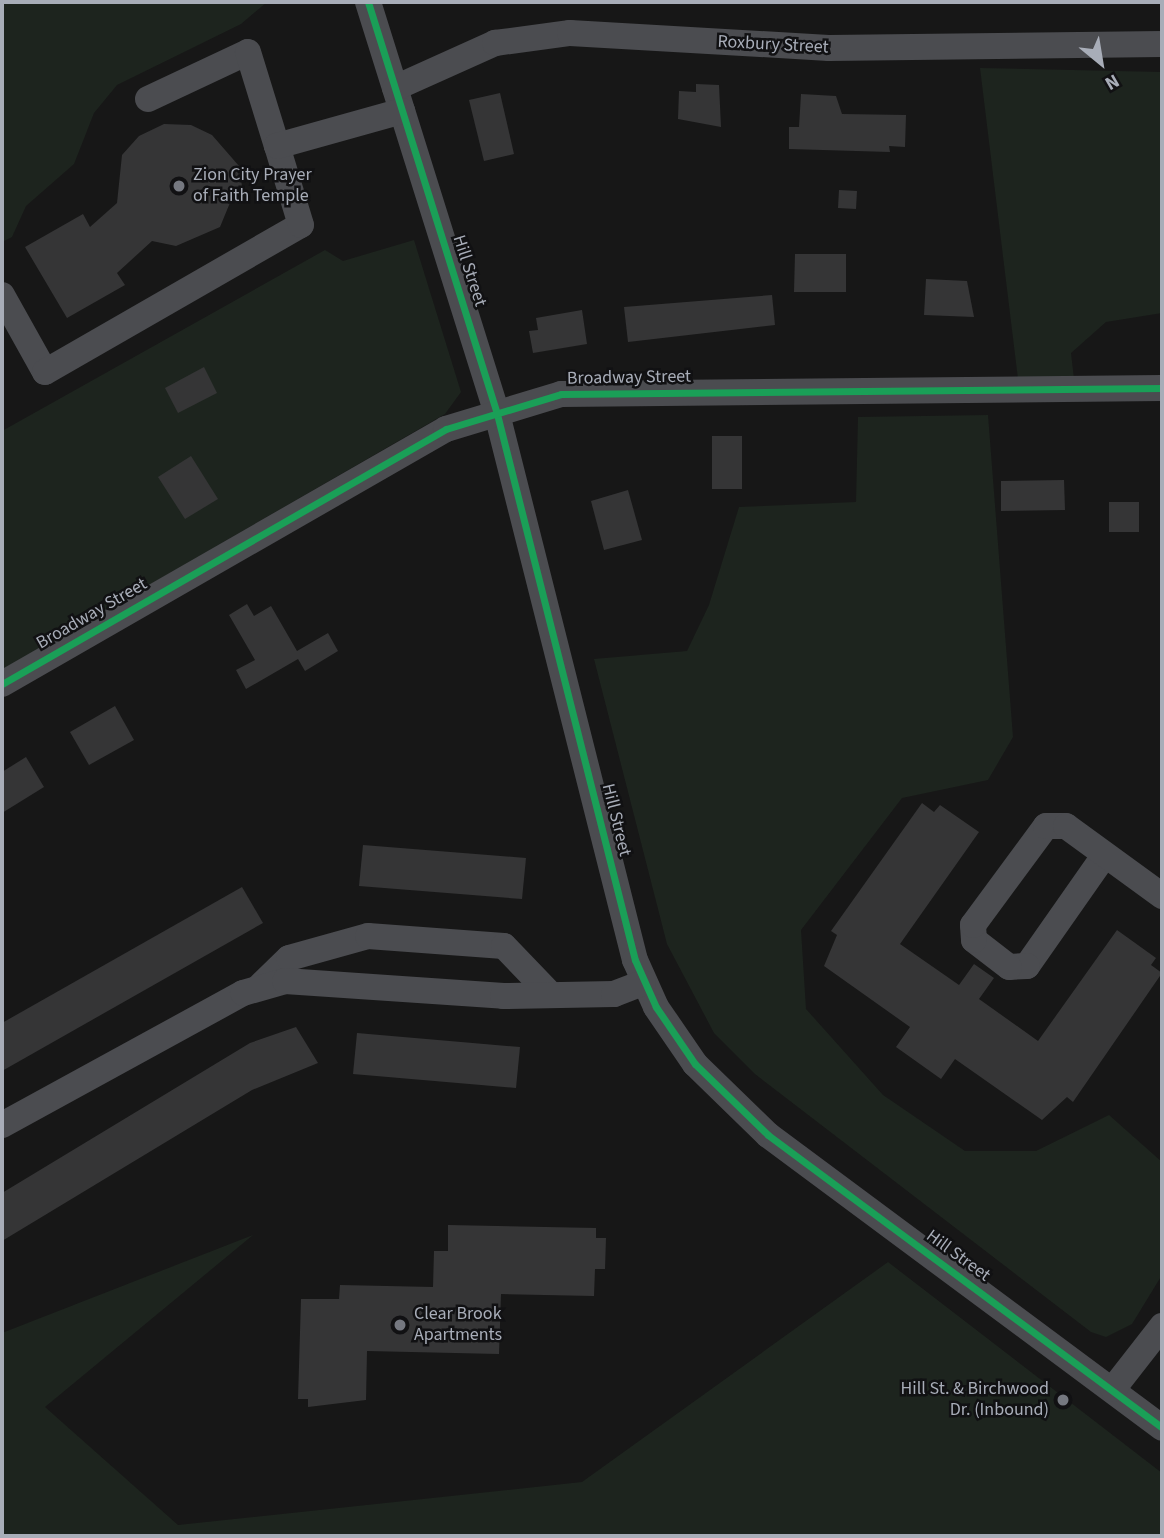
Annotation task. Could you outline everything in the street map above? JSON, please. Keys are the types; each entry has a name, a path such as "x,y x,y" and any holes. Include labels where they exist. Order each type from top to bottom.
{"street":[{"name":"Hill Street","path":"368,2 497,414 643,983 695,1064 768,1135 1162,1428"},
{"name":"Roxbury Street","path":"277,146 398,100 495,43 570,33 829,48 1162,44"},
{"path":"2,295 45,372 301,225 248,52 148,99"},
{"name":"Broadway Street","path":"2,684 446,429 561,394 1162,388"},
{"path":"1104,856 1027,966 1009,967 974,940 974,925 1046,826 1066,826 1162,896"},
{"path":"258,989 289,958 368,936 504,946 551,995"},
{"path":"2,1125 258,989 285,981 551,995 614,994 643,983"},
{"path":"1113,1389 1162,1326"}],"shaded area":[{"path":"2,2 267,2 241,24 117,85 94,113 74,164 26,206 12,237 2,242"},
{"path":"980,68 1162,72 1162,313 1106,322 1071,353 1074,379 1018,379"},
{"path":"414,240 461,392 445,414 2,670 2,431 325,250 343,261"},
{"path":"988,415 1013,737 988,780 902,798 801,930 806,1009 883,1095 965,1151 1036,1151 1109,1115 1162,1162 1162,1275 1132,1324 1106,1337 1091,1332 755,1074 714,1033 667,944 594,659 687,651 709,605 739,507 856,502 858,417"},
{"path":"253,1235 45,1407 178,1525 582,1482 888,1262 1162,1473 1162,1536 2,1536 2,1333"}],"building":[{"path":"696,84 719,85 721,127 678,119 679,91 696,92"},
{"path":"500,93 514,154 484,161 469,100"},
{"path":"801,94 836,96 842,114 906,115 905,147 889,146 890,152 789,149 789,127 799,127"},
{"name":"Zion City Prayer of Faith Temple","path":"164,124 191,125 212,135 239,166 243,193 234,193 220,227 176,246 152,241 117,273 125,285 67,318 25,247 83,214 90,227 117,203 122,155 139,136"},
{"path":"839,190 857,191 856,209 838,208"},
{"path":"795,254 846,254 846,292 794,292"},
{"path":"926,279 967,281 974,317 924,315"},
{"path":"772,295 775,325 628,342 624,307"},
{"path":"582,310 587,344 533,353 529,331 538,330 536,318"},
{"path":"204,367 217,393 178,413 165,388"},
{"path":"712,436 742,436 742,489 712,489"},
{"path":"191,456 218,499 185,519 158,477"},
{"path":"1064,480 1065,510 1001,511 1001,481"},
{"path":"628,490 642,540 604,550 591,501"},
{"path":"1109,502 1139,502 1139,532 1109,532"},
{"path":"247,604 254,616 271,606 297,651 328,633 338,651 305,671 298,659 246,689 236,670 255,660 229,615"},
{"path":"115,706 134,740 89,765 70,732"},
{"path":"26,757 44,787 2,813 2,772"},
{"path":"922,803 934,812 940,805 979,832 900,944 959,985 974,964 994,978 979,999 1038,1041 1117,930 1156,958 1151,965 1162,973 1073,1102 1067,1097 1042,1120 955,1059 941,1079 896,1047 910,1027 824,966 837,935 831,931"},
{"path":"363,845 526,858 522,899 359,886"},
{"path":"242,887 263,923 2,1071 2,1023"},
{"path":"296,1027 318,1063 252,1090 2,1241 2,1193 250,1043"},
{"path":"357,1033 520,1047 516,1088 353,1074"},
{"name":"Clear Brook Apartments","path":"448,1225 596,1228 596,1238 606,1238 605,1269 595,1269 594,1296 501,1294 499,1354 367,1351 366,1400 308,1407 308,1399 298,1399 301,1299 339,1299 340,1285 433,1287 434,1251 448,1251"}],"cycle path":[{"path":"368,2 497,414 635,960 656,1007 695,1064 768,1135 1162,1428"},
{"path":"2,684 446,429 561,394 1162,388"}],"place":[{"name":"Zion City Prayer of Faith Temple","path":"179,186"},
{"name":"Clear Brook Apartments","path":"400,1325"},
{"name":"Hill St. & Birchwood Dr. (Inbound)","path":"1063,1400"}]}
